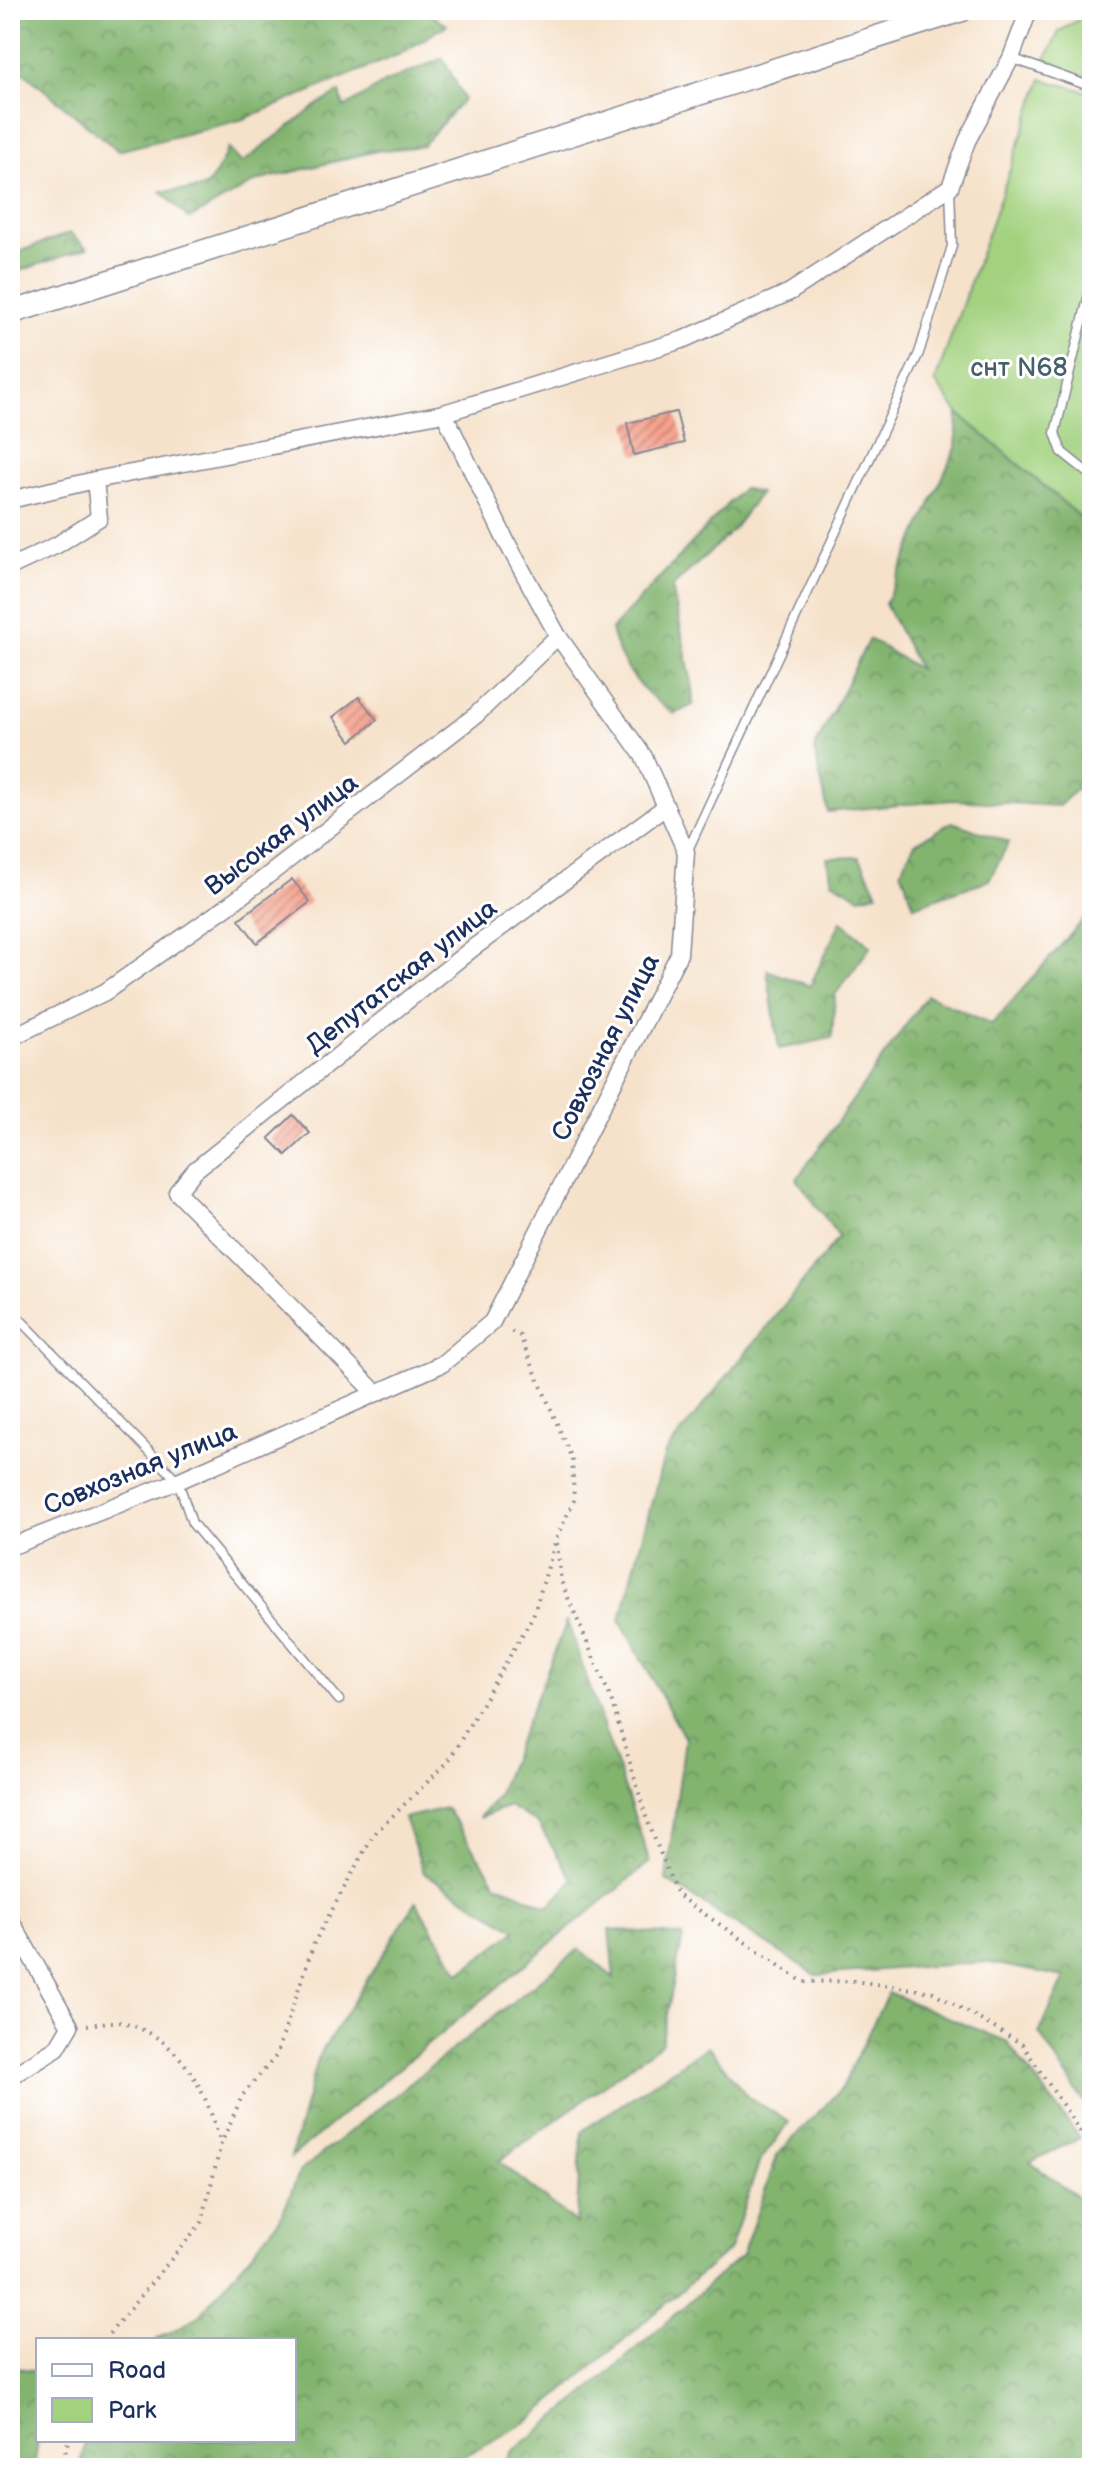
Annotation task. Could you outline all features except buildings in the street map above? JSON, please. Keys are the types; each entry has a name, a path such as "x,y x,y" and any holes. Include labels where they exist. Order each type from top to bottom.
{"street":[{"path":"10,313 962,10"},
{"path":"10,500 95,480 444,413 682,340 790,292 950,187 967,141 1011,58 1029,10"},
{"path":"444,413 505,539 558,636 644,757 686,852"},
{"path":"10,567 57,545 99,518 95,480"},
{"name":"Высокая улица","path":"10,1038 105,992 236,900 476,715 558,636"},
{"name":"Депутатская улица","path":"376,1393 177,1192 195,1170 473,948 664,808"},
{"name":"Совхозная улица","path":"10,1547 178,1481 442,1364 492,1322 679,954 686,852"},
{"path":"10,1919 70,2026 57,2048 10,2077"}],"lane":[{"path":"1011,58 1092,87"},
{"path":"686,852 919,353 952,246 950,187"},
{"path":"1092,282 1055,433 1062,452 1092,476"},
{"path":"10,1309 178,1481 192,1523 339,1700"}],"path":[{"path":"106,2338 202,2222 221,2144 242,2096 276,2056 314,1943 373,1835 448,1762 533,1616 557,1537 574,1500 572,1459 520,1336 492,1322"},
{"path":"557,1537 561,1581 611,1699 646,1817 677,1895 803,1982 854,1981 933,1992 1022,2044 1092,2149"},
{"path":"70,2026 123,2023 176,2049 209,2100 221,2144"},
{"path":"62,2468 68,2442"}],"green space":[{"path":"10,10 423,10 447,25 400,54 244,119 118,151 23,72 10,79"},
{"path":"1092,10 1092,79 1043,65 1059,32"},
{"path":"443,58 464,99 422,146 376,151 257,181 189,219 161,191 205,186 216,173 228,148 242,163 316,106 340,92 344,108 384,83"},
{"name":"снт N68","path":"1042,79 1092,93 1092,527 958,413 935,382"},
{"path":"70,233 87,248 10,274 10,255"},
{"path":"958,413 1092,527 1092,774 1059,806 952,800 828,812 814,749 869,639 919,669 885,604 956,448"},
{"path":"743,488 760,493 732,531 672,587 692,684 693,705 674,714 634,678 615,644 611,630"},
{"path":"952,822 1009,842 989,880 914,906 901,870 915,843"},
{"path":"859,857 878,893 860,897 832,881 827,858"},
{"path":"1092,910 1092,2115 1039,2033 1065,1977 985,1962 816,1975 666,1880 685,1739 620,1620 665,1453 839,1237 797,1179 927,995 992,1024"},
{"path":"841,921 871,946 835,995 832,1038 779,1049 767,970 810,986"},
{"path":"567,1621 650,1862 291,2157 317,2059 416,1902 460,1973 516,1930 424,1873 404,1818 446,1808 496,1883 548,1907 573,1880 538,1824 509,1806 479,1818 497,1796"},
{"path":"609,1929 683,1936 661,2044 499,2161 576,2224 582,2131 708,2046 747,2096 789,2122 759,2163 730,2249 530,2420 465,2456 459,2468 79,2468 85,2442 296,2442 296,2338 160,2338 198,2317 280,2219 300,2171 579,1949 614,1978"},
{"path":"888,1993 1006,2041 1080,2138 1030,2162 1092,2208 1092,2468 503,2468 511,2453 586,2393 742,2255 778,2154 842,2088"},
{"path":"10,2366 36,2372 38,2442 34,2468 10,2468"}]}
